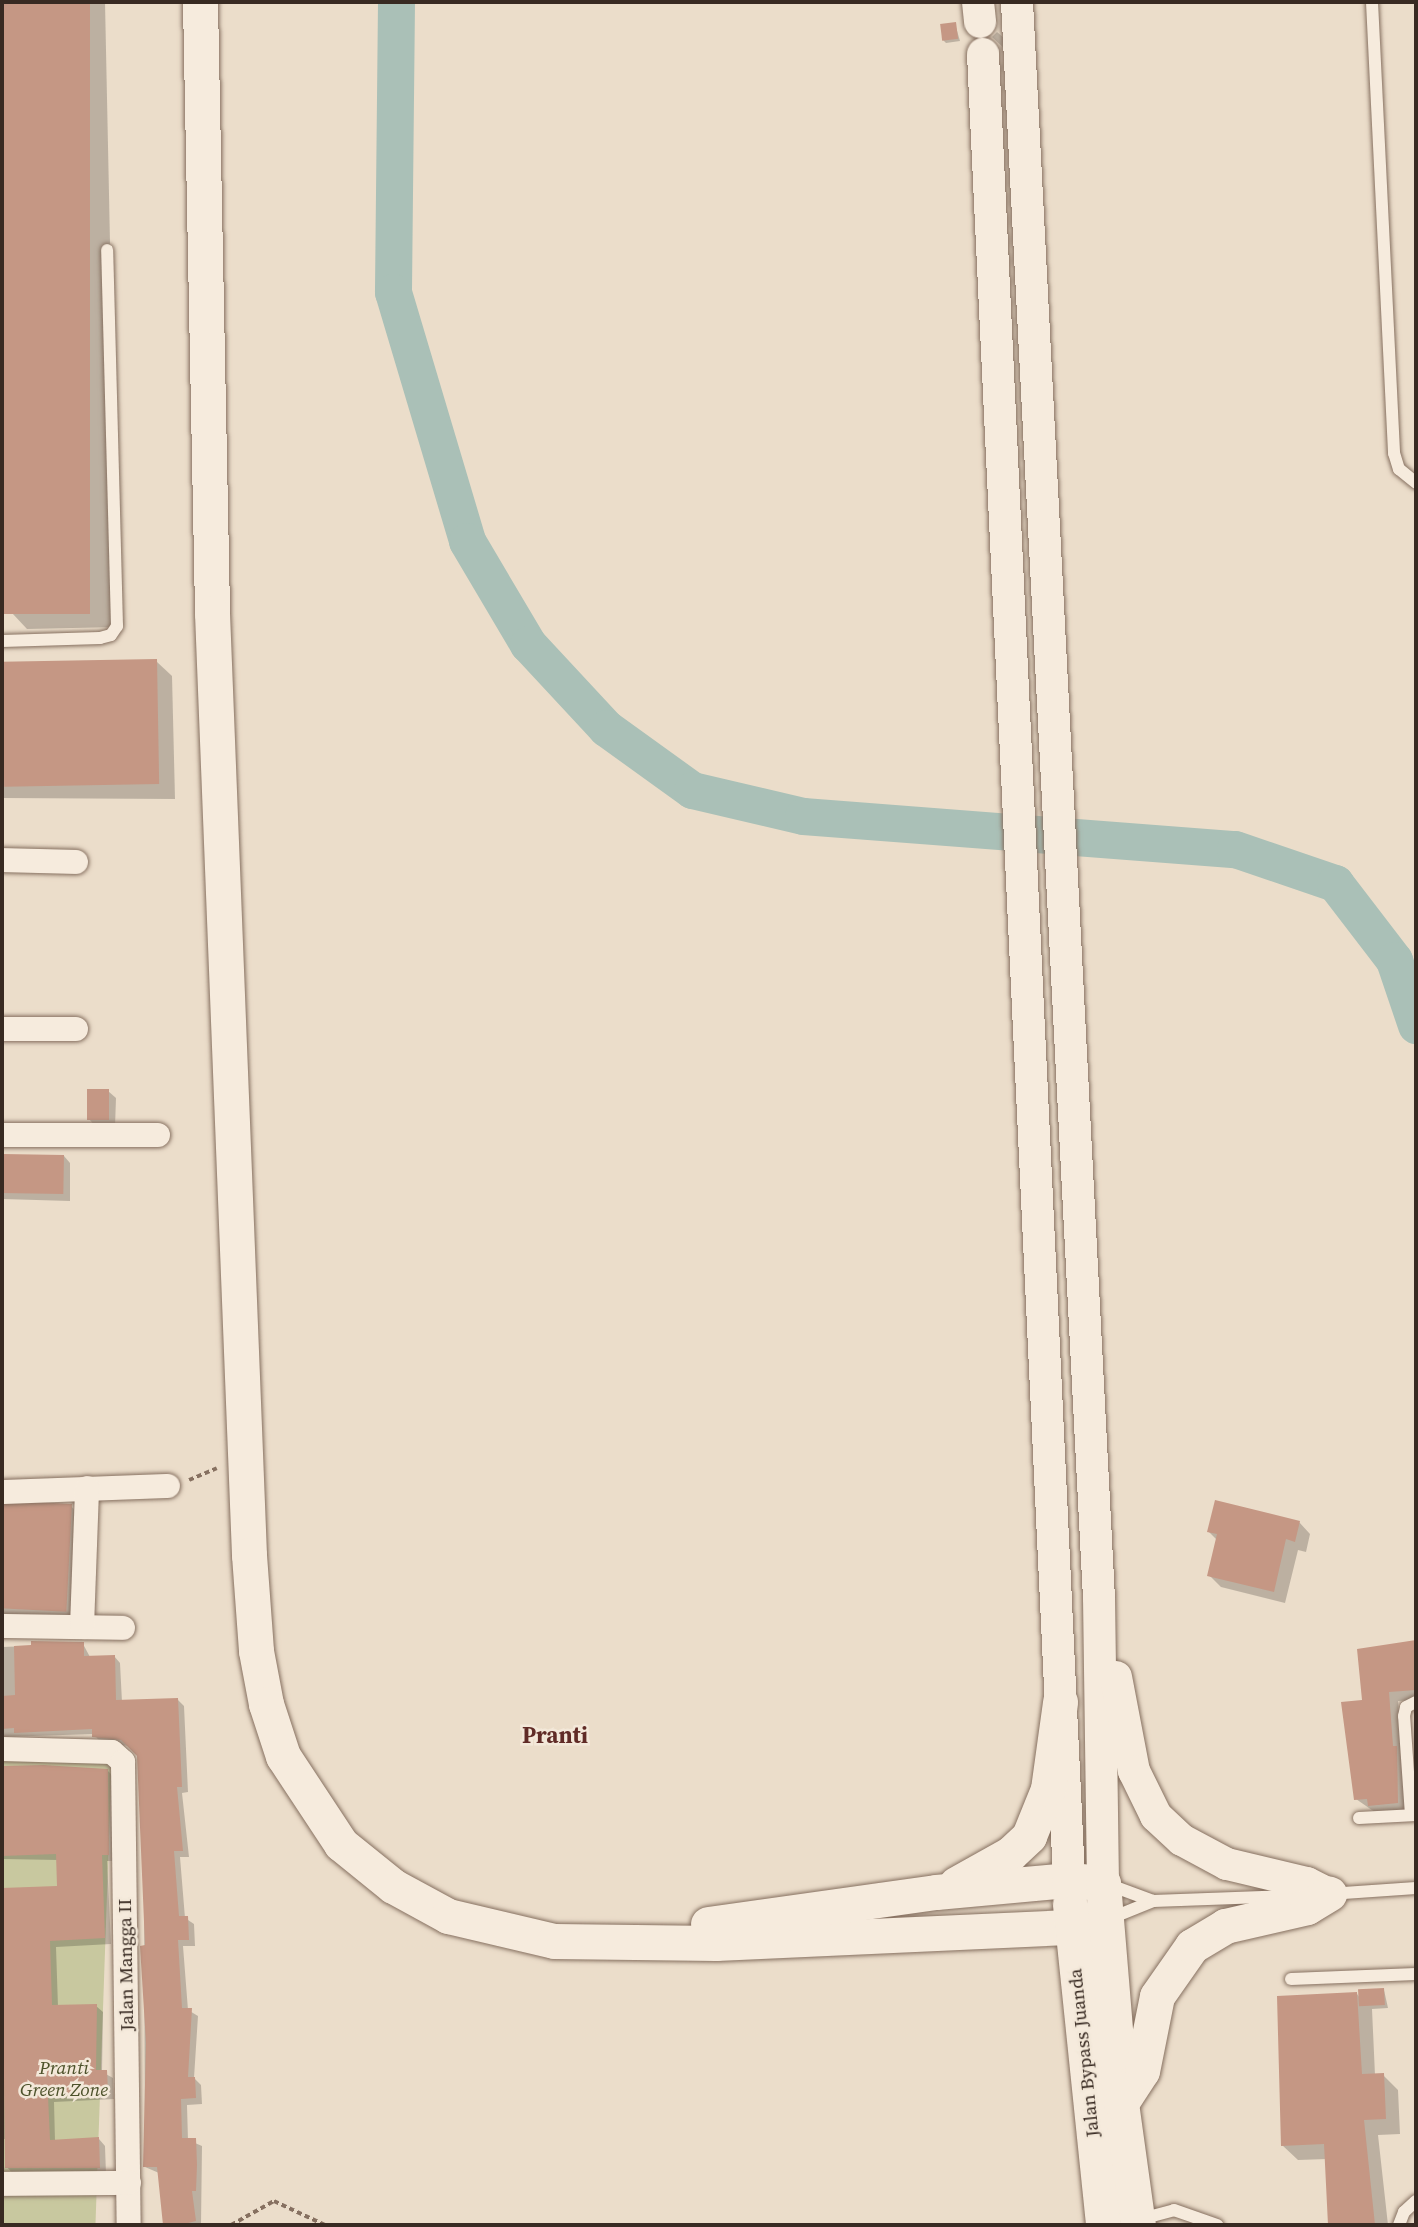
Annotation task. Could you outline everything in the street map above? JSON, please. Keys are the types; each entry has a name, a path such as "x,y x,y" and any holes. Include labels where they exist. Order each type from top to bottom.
{"main road":[{"path":"200,2 212,612 245,1457 256,1651 265,1704 283,1756 311,1804 341,1844 393,1886 448,1916 554,1941 655,1942 1072,1927 1105,1920"},
{"path":"936,1892 1010,1854 1029,1836 1048,1789 1060,1702"},
{"path":"655,1942 712,1923 936,1892 1069,1880 1103,1883"},
{"name":"Jalan Bypass Juanda","path":"1069,1880 1103,2225"},
{"name":"Jalan Bypass Juanda","path":"1103,1883 1121,2103 1138,2223"},
{"path":"1121,2103 1142,2071 1157,1996 1192,1946 1225,1926 1307,1907 1329,1894"}],"street":[{"path":"1017,2 1053,771 1099,1597 1103,1883"},
{"path":"983,54 1069,1880"},
{"path":"2,860 76,862"},
{"path":"2,1029 76,1029"},
{"path":"2,1135 158,1135"},
{"path":"2,1492 168,1486"},
{"path":"82,1627 87,1488"},
{"path":"1099,1597 1134,1771 1156,1816 1182,1840 1227,1864 1251,1873 1307,1883 1329,1894"},
{"path":"2,1626 122,1628"},
{"name":"Jalan Mangga II","path":"2,1749 112,1752 123,1762 130,2225"},
{"path":"2,2184 129,2183"}],"lane":[{"path":"1372,2 1394,453 1399,469 1416,483"},
{"path":"2,640 100,638 111,635 117,626 107,250"},
{"path":"1359,1818 1413,1815 1404,1716 1406,1707 1416,1702"},
{"path":"1103,1883 1153,1901"},
{"path":"1105,1920 1153,1901 1416,1888"},
{"path":"1291,1979 1416,1974"},
{"path":"1399,2225 1404,2212 1416,2201"},
{"path":"1138,2223 1168,2210 1217,2225"}],"path":[{"path":"168,1486 245,1457"},
{"path":"231,2225 274,2201 325,2225"}],"green space":[{"name":"Pranti Green Zone","path":"2,1749 112,1753 95,2225 2,2225"}],"building":[{"path":"2,2 90,2 90,614 2,614"},
{"path":"956,22 958,39 942,41 940,24"},
{"path":"157,659 159,784 4,787 2,662"},
{"path":"87,1089 109,1089 109,1120 87,1120"},
{"path":"2,1154 64,1155 63,1194 2,1193"},
{"path":"2,1500 72,1504 66,1612 2,1608"},
{"path":"1215,1500 1300,1521 1295,1542 1286,1539 1274,1592 1207,1576 1217,1534 1207,1532"},
{"path":"1416,1640 1416,1690 1389,1692 1393,1746 1397,1746 1398,1803 1368,1806 1367,1799 1354,1800 1341,1702 1362,1700 1357,1649"},
{"path":"31,1641 84,1642 84,1656 115,1655 116,1700 178,1698 182,1787 177,1787 183,1851 174,1851 179,1916 188,1916 189,1940 178,1940 182,2008 192,2008 188,2077 195,2077 196,2098 181,2099 182,2138 196,2138 196,2191 192,2191 196,2221 163,2225 157,2167 143,2167 146,2043 140,1946 145,1945 137,1756 121,1740 92,1737 92,1729 14,1733 14,1728 2,1729 2,1696 15,1695 14,1646 31,1645"},
{"path":"43,1765 108,1769 109,1855 102,1855 105,1938 50,1941 52,2005 97,2004 96,2070 107,2070 108,2093 48,2096 50,2140 99,2137 100,2168 5,2168 2,1888 57,1886 56,1854 2,1856 2,1766"},
{"path":"1384,1988 1385,2005 1359,2006 1358,1989"},
{"path":"1357,1992 1362,2074 1384,2073 1386,2119 1364,2120 1375,2225 1328,2225 1324,2144 1281,2146 1277,1996"}],"waterway":[{"path":"396,2 393,292 467,541 528,644 606,728 692,790 803,816 1235,849 1335,883 1394,960 1416,1025"}],"district":[{"name":"Pranti","path":"555,1735"}]}
